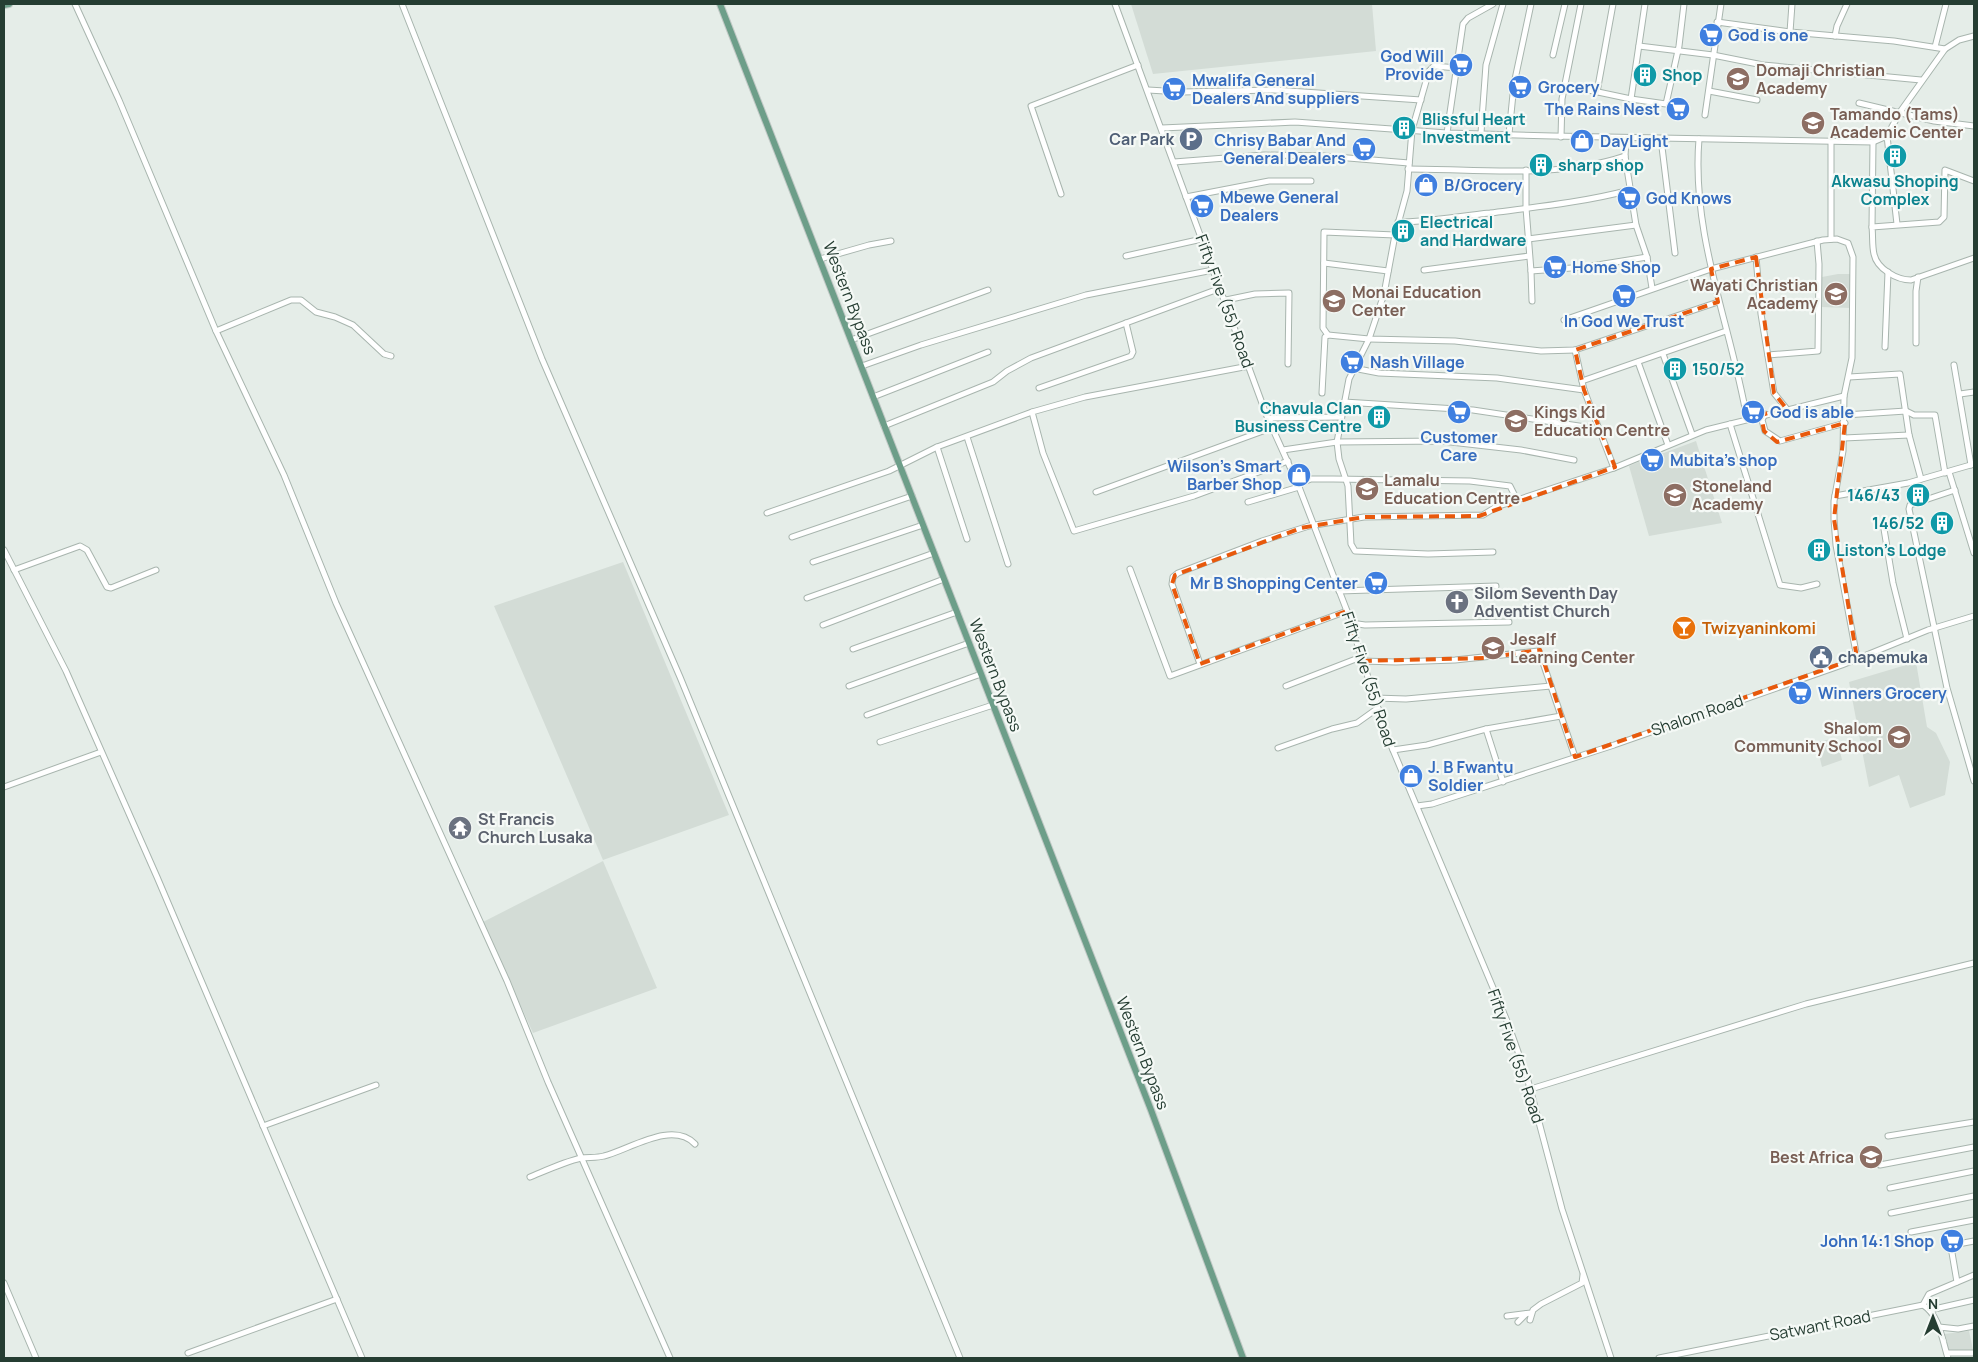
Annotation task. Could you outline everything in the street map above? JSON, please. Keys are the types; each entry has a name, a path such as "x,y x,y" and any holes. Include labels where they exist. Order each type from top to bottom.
{"main road":[{"path":"4,5 9,4"},
{"name":"Western Bypass","path":"720,4 1151,1110 1242,1358"}],"street":[{"path":"75,4 119,100 216,331 284,475 336,603 507,981 670,1358"},
{"path":"402,4 548,373 680,677 960,1358"},
{"name":"Fifty Five (55) Road","path":"1115,4 1249,366 1347,611 1393,750 1507,1021 1529,1086 1562,1209 1611,1358"},
{"path":"1447,132 1465,20 1493,4"},
{"path":"1481,133 1486,65 1503,4"},
{"path":"1509,134 1514,84 1531,4"},
{"path":"1553,55 1565,4"},
{"path":"1561,137 1560,116 1581,4"},
{"path":"1597,92 1613,4"},
{"path":"1631,99 1645,4"},
{"path":"1565,85 1631,99 1666,104 1678,50 1684,4"},
{"path":"1705,115 1721,4"},
{"path":"1790,32 1792,4"},
{"path":"1835,36 1837,26 1847,4"},
{"path":"1936,47 1946,4"},
{"path":"1717,22 1945,49"},
{"path":"1897,224 1887,136 1921,80 1945,49 1960,40 1974,36"},
{"path":"1639,46 1713,55 1763,65 1921,80"},
{"path":"1061,194 1031,106 1138,65"},
{"path":"1457,68 1432,67 1421,100 1412,130 1407,191 1395,235 1384,294 1369,339 1353,368 1344,402 1337,442 1339,459 1349,495 1351,544 1355,552 1428,554 1493,552"},
{"path":"1148,90 1192,92 1274,90 1421,100"},
{"path":"1709,91 1757,100"},
{"path":"1859,103 1953,125 1974,126"},
{"path":"1162,128 1286,122 1447,132 1626,139 1699,138 1873,142 1887,136"},
{"path":"1661,138 1675,253"},
{"path":"1699,138 1697,160 1700,198 1711,269 1718,302 1741,384 1746,419"},
{"path":"1626,139 1625,156 1636,225 1647,256 1652,288"},
{"path":"1830,142 1831,239"},
{"path":"1873,142 1872,227 1875,257 1888,272 1904,280 1974,258"},
{"path":"1174,162 1264,155 1324,156 1409,163"},
{"path":"1408,170 1554,170 1583,167 1625,156"},
{"path":"1526,170 1526,208 1532,301"},
{"path":"1872,227 1942,220 1945,170 1974,181"},
{"path":"1186,197 1269,181 1311,181"},
{"path":"1398,222 1419,222 1526,208 1608,196 1630,190"},
{"path":"1528,239 1636,225"},
{"path":"1395,235 1326,231 1324,235 1322,277 1323,328 1328,335 1369,339 1455,341 1541,351 1575,350 1718,302"},
{"path":"1126,256 1202,239"},
{"path":"1564,320 1711,269 1817,241 1831,239 1848,243 1853,257 1850,377 1844,396 1844,438 1834,496 1836,545 1857,658"},
{"path":"820,259 869,245 891,241"},
{"path":"1768,355 1818,351 1819,264 1817,241"},
{"path":"1424,270 1530,256"},
{"path":"1531,271 1584,267 1647,256"},
{"path":"1756,257 1760,314 1774,393 1786,408"},
{"path":"1324,263 1388,271"},
{"path":"862,366 921,345 1086,295 1213,270"},
{"path":"1885,347 1888,272"},
{"path":"1916,343 1916,290 1918,277"},
{"path":"884,426 994,382 1006,371 1031,358 1221,288"},
{"path":"851,340 988,290"},
{"path":"1226,300 1255,294 1289,293 1288,364"},
{"path":"216,331 291,300 301,300 316,312 335,316 353,325 384,354 391,356"},
{"path":"1039,388 1104,368 1131,356 1133,352 1126,323"},
{"path":"1582,381 1726,332"},
{"path":"1322,393 1325,337 1328,335"},
{"path":"1575,350 1584,390 1614,468"},
{"path":"873,398 988,352"},
{"path":"1663,354 1692,434"},
{"path":"1638,362 1668,445"},
{"path":"1834,496 1922,480 1973,464 1954,365"},
{"path":"767,513 900,466 937,447 1032,412 1085,397 1249,366"},
{"path":"1353,368 1379,373 1497,378 1584,390"},
{"path":"1850,377 1900,374 1909,435 1922,480"},
{"path":"1960,394 1974,392"},
{"path":"1200,664 1172,584 1173,577 1283,534 1350,519 1385,516 1479,516 1517,500 1614,468 1692,434 1786,408 1844,396"},
{"path":"1344,402 1376,406 1472,410 1599,429"},
{"path":"1845,415 1906,411 1914,415 1935,415 1937,419 1937,432 1947,472 1955,490 1974,553"},
{"path":"1032,412 1048,468 1075,532 1194,496 1288,461"},
{"path":"1765,414 1762,420 1766,432 1780,441 1844,423"},
{"path":"1096,492 1264,432 1270,420 1341,417"},
{"path":"1730,424 1780,584 1800,588 1816,584"},
{"path":"1844,438 1909,435"},
{"path":"967,437 1008,564"},
{"path":"1283,450 1337,442 1442,441 1521,450 1574,460"},
{"path":"937,447 967,540"},
{"path":"1248,502 1311,479 1408,479 1505,484 1513,489 1517,500"},
{"path":"1955,490 1909,506 1947,688 1974,781"},
{"path":"792,537 912,496"},
{"path":"813,562 923,524"},
{"path":"1884,529 1893,583 1907,639"},
{"path":"14,570 80,546 87,550 107,587 111,588 156,570"},
{"path":"4,550 66,671 362,1358"},
{"path":"807,598 934,552"},
{"path":"1130,569 1170,675 1347,611"},
{"path":"823,625 944,580"},
{"path":"1339,591 1496,586"},
{"path":"853,649 957,612"},
{"name":"Shalom Road","path":"1417,806 1432,804 1503,782 1857,658 1934,628 1974,616"},
{"path":"1351,623 1365,625 1509,622"},
{"path":"850,686 969,643"},
{"path":"1286,686 1362,659 1396,662 1455,660 1537,651 1541,654 1575,757"},
{"path":"867,715 981,674"},
{"path":"1375,698 1406,699 1551,686"},
{"path":"880,742 993,705"},
{"path":"1278,748 1332,729 1357,724 1378,708"},
{"path":"1393,750 1427,745 1486,730 1561,716"},
{"path":"1486,730 1503,782"},
{"path":"4,787 101,752"},
{"path":"1529,1086 1534,1088 1806,1004 1974,963"},
{"path":"263,1126 376,1085"},
{"path":"1888,1136 1974,1122"},
{"path":"530,1177 582,1158 605,1156 647,1140 664,1136 685,1137 695,1144"},
{"path":"1880,1165 1974,1147"},
{"path":"1890,1188 1974,1171"},
{"path":"1891,1213 1974,1196"},
{"path":"1911,1232 1974,1220"},
{"path":"1957,1282 1951,1247 1974,1241"},
{"path":"1518,1322 1550,1299 1582,1283 1582,1269"},
{"path":"1974,1275 1929,1294 1922,1305 1930,1310 1939,1327 1946,1357 1974,1353"},
{"path":"4,1283 5,1291 36,1358"},
{"path":"188,1353 337,1299"},
{"path":"1930,1310 1974,1300"},
{"name":"Satwant Road","path":"1659,1358 1922,1305"},
{"path":"1507,1316 1529,1313"},
{"path":"1529,1313 1530,1320"},
{"path":"1939,1327 1958,1329 1974,1326"}],"highlighted area":[{"path":"1756,257 1774,393 1786,408 1761,415 1764,431 1777,442 1845,423 1834,519 1857,658 1575,757 1540,650 1484,658 1362,661 1347,611 1200,664 1172,584 1175,575 1301,528 1364,517 1479,516 1615,467 1584,390 1575,350 1718,302 1711,269"}],"shaded area":[{"path":"1131,4 1372,4 1376,51 1153,74"},
{"name":"Wayati Christian Academy","path":"1850,274 1850,308 1821,307 1822,277"},
{"name":"Stoneland Academy","path":"1696,441 1722,523 1649,536 1629,466 1648,458 1651,464 1661,461 1661,454"},
{"path":"623,562 729,815 603,860 494,606"},
{"name":"Jesalf Learning Center","path":"1501,638 1504,654 1485,657 1482,642"},
{"name":"Shalom Community School","path":"1916,662 1927,727 1936,733 1950,762 1945,795 1910,808 1899,775 1869,787 1849,682"},
{"path":"1837,738 1842,760 1822,767 1816,742"},
{"path":"603,861 657,988 533,1033 483,922"},
{"name":"Best Africa","path":"1881,1149 1884,1162 1864,1165 1859,1152"},
{"path":"1969,1331 1973,1350 1948,1353 1944,1334"}],"place":[{"name":"God is one","path":"1711,35"},
{"name":"God Will Provide","path":"1461,65"},
{"name":"Shop","path":"1645,75"},
{"name":"Domaji Christian Academy","path":"1738,79"},
{"name":"Grocery","path":"1520,87"},
{"name":"Mwalifa General Dealers And suppliers","path":"1174,89"},
{"name":"The Rains Nest","path":"1678,109"},
{"name":"Tamando (Tams) Academic Center","path":"1813,123"},
{"name":"Blissful Heart Investment","path":"1404,128"},
{"name":"Car Park","path":"1191,139"},
{"name":"DayLight","path":"1582,141"},
{"name":"Chrisy Babar And General Dealers","path":"1364,149"},
{"name":"Akwasu Shoping Complex","path":"1895,156"},
{"name":"sharp shop","path":"1541,165"},
{"name":"B/Grocery","path":"1426,185"},
{"name":"God Knows","path":"1629,198"},
{"name":"Mbewe General Dealers","path":"1202,206"},
{"name":"Electrical and Hardware","path":"1403,231"},
{"name":"Home Shop","path":"1555,267"},
{"name":"Wayati Christian Academy","path":"1836,294"},
{"name":"In God We Trust","path":"1624,296"},
{"name":"Monai Education Center","path":"1334,301"},
{"name":"Nash Village","path":"1352,362"},
{"name":"150/52","path":"1675,369"},
{"name":"Customer Care","path":"1459,412"},
{"name":"God is able","path":"1753,412"},
{"name":"Chavula Clan Business Centre","path":"1379,417"},
{"name":"Kings Kid Education Centre","path":"1516,421"},
{"name":"Mubita's shop","path":"1652,460"},
{"name":"Wilson's Smart Barber Shop","path":"1299,475"},
{"name":"Lamalu Education Centre","path":"1367,489"},
{"name":"Stoneland Academy","path":"1675,495"},
{"name":"146/43","path":"1918,495"},
{"name":"146/52","path":"1942,523"},
{"name":"Liston's Lodge","path":"1819,550"},
{"name":"Mr B Shopping Center","path":"1376,583"},
{"name":"Silom Seventh Day Adventist Church","path":"1457,602"},
{"name":"Twizyaninkomi","path":"1684,628"},
{"name":"Jesalf Learning Center","path":"1493,648"},
{"name":"chapemuka","path":"1821,657"},
{"name":"Winners Grocery","path":"1800,693"},
{"name":"Shalom Community School","path":"1899,737"},
{"name":"J. B Fwantu Soldier","path":"1411,776"},
{"name":"St Francis Church Lusaka","path":"460,828"},
{"name":"Best Africa","path":"1871,1157"},
{"name":"John 14:1 Shop","path":"1952,1241"}]}
